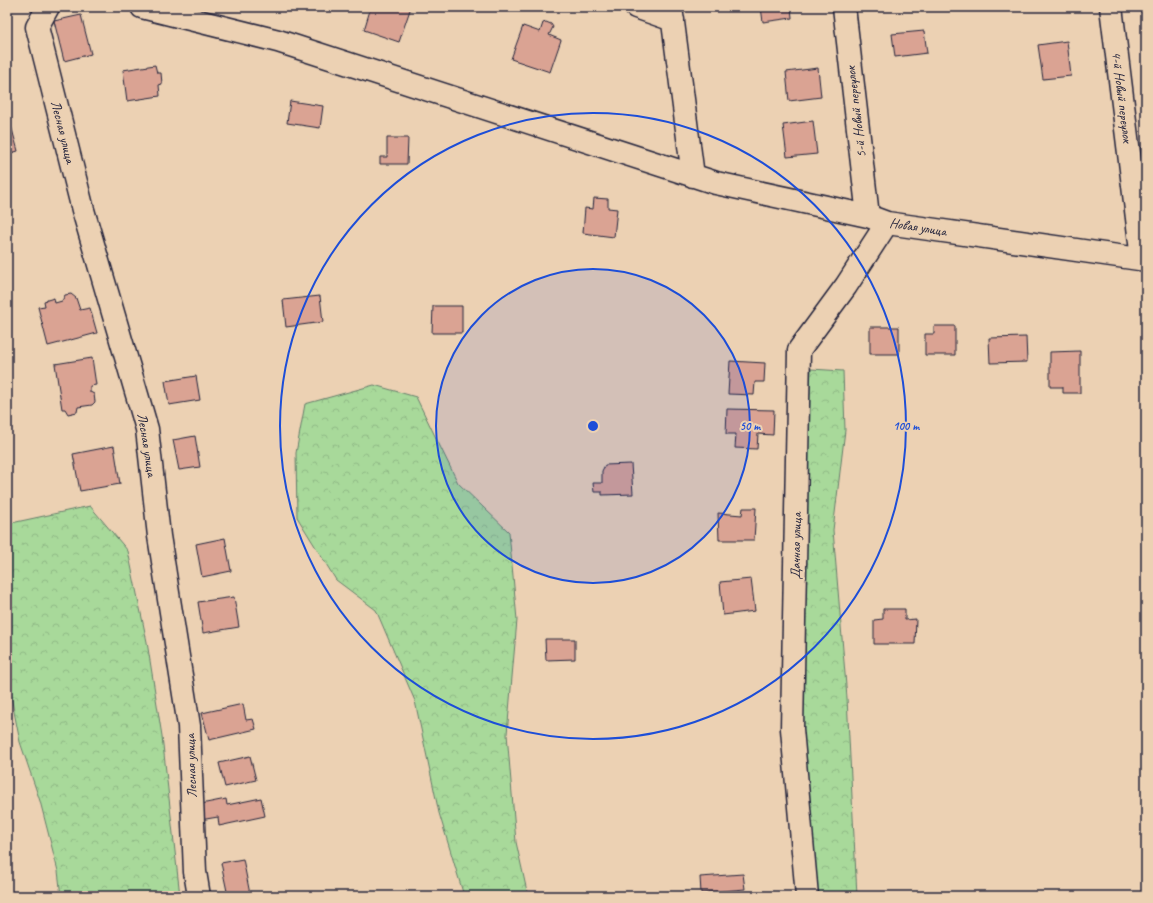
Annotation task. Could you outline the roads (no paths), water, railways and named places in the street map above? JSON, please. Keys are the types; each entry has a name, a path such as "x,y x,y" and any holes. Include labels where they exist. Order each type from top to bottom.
{"street":[{"name":"Лесная улица","path":"48,7 37,27 82,210 147,429 159,536 189,726 195,872 199,896"},
{"name":"Новая улица","path":"142,7 278,41 693,176 878,220 1144,259"},
{"path":"636,7 672,13 693,176"},
{"name":"5-й Новый переулок","path":"844,7 878,220"},
{"name":"4-й Новый переулок","path":"1111,7 1144,259"},
{"name":"Дачная улица","path":"807,896 792,729 799,350 846,286 878,220"}]}
